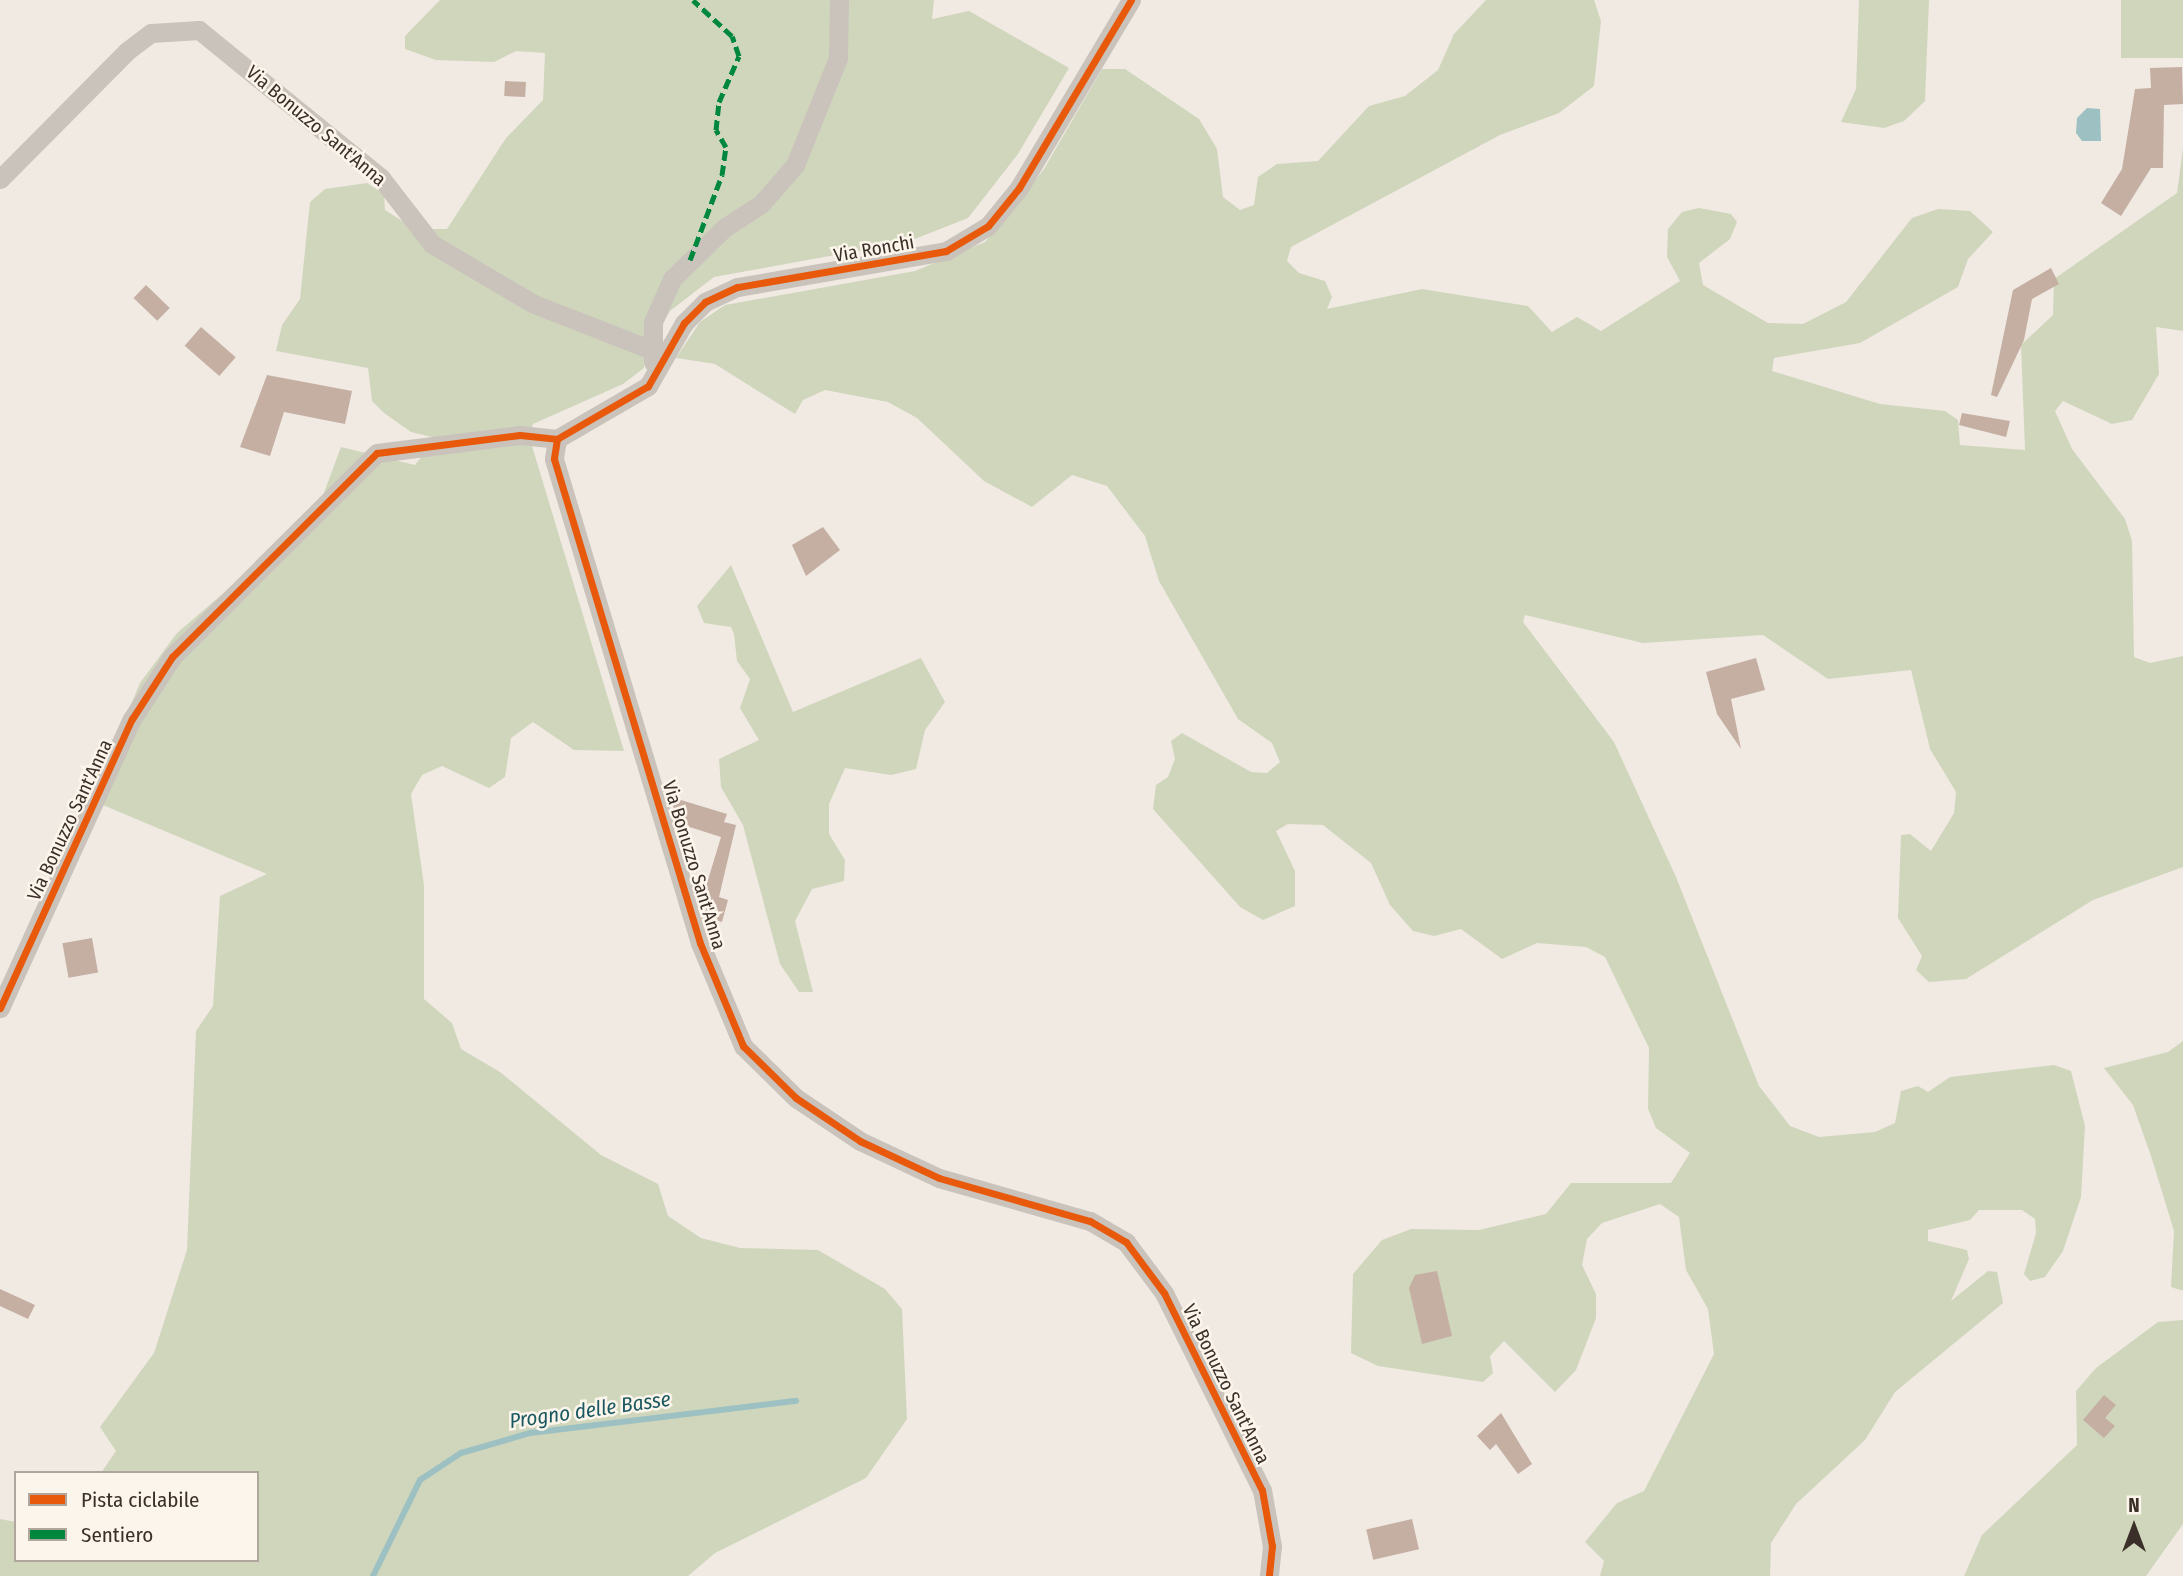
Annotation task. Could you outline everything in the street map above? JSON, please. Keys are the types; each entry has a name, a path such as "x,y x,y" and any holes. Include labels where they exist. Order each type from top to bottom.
{"street":[{"path":"557,439 631,401 653,370 653,322 672,279 724,228 761,204 795,165 838,58 839,0"},
{"name":"Via Ronchi","path":"653,370 691,316 737,287 894,265 946,251 988,226 1019,188 1131,0"},
{"name":"Via Bonuzzo Sant'Anna","path":"0,179 127,51 151,33 199,30 381,178 432,244 534,304 652,350"},
{"name":"Via Bonuzzo Sant'Anna","path":"0,1009 132,719 172,657 377,453 520,435 557,439 554,459 700,943 743,1045 796,1098 860,1142 939,1178 1090,1221 1126,1242 1164,1293 1262,1490 1272,1546 1269,1576"}],"green space":[{"path":"440,0 934,0 932,19 969,11 1069,68 1018,154 968,218 907,242 714,277 670,311 645,353 644,368 623,384 533,424 529,436 624,751 574,750 533,722 511,738 505,777 489,788 442,766 422,775 411,794 424,885 424,999 452,1023 461,1049 500,1072 601,1155 658,1184 668,1216 701,1238 740,1248 818,1250 885,1289 902,1309 907,1419 866,1478 715,1553 688,1576 0,1576 0,1519 14,1522 14,1562 259,1562 259,1471 102,1471 116,1451 100,1427 154,1353 187,1250 196,1031 213,1006 220,896 267,874 91,800 140,683 177,633 316,514 341,447 415,465 436,438 411,432 372,401 368,368 276,351 282,325 300,299 310,202 325,189 367,183 384,194 385,210 415,229 447,229 506,138 543,100 545,53 516,51 494,62 436,60 405,49 405,36"},
{"path":"1486,0 1594,0 1601,21 1594,86 1559,113 1500,135 1291,247 1287,261 1299,273 1325,281 1332,297 1327,309 1422,289 1528,306 1552,332 1577,317 1601,331 1680,281 1667,257 1668,229 1682,212 1699,208 1731,214 1737,222 1730,239 1699,263 1703,285 1768,323 1803,324 1846,302 1912,218 1938,209 1970,211 1993,232 1968,259 1958,287 1860,343 1774,358 1772,371 1880,404 1945,411 1958,420 1960,445 2025,450 2021,345 2053,315 2054,279 2177,193 2183,148 2183,331 2156,327 2159,374 2132,420 2112,424 2063,401 2055,411 2072,449 2125,519 2132,541 2134,657 2150,663 2183,656 2183,867 2093,900 1966,979 1929,982 1916,970 1922,956 1898,918 1901,835 1910,834 1931,851 1954,813 1956,792 1930,749 1911,670 1828,679 1763,635 1643,643 1525,615 1523,622 1614,742 1676,877 1759,1086 1790,1126 1819,1137 1875,1132 1895,1123 1901,1091 1918,1086 1928,1092 1950,1077 2054,1065 2071,1071 2085,1126 2081,1197 2063,1251 2045,1277 2030,1281 2024,1274 2036,1233 2035,1219 2022,1210 1979,1210 1970,1220 1928,1230 1928,1241 1967,1250 1969,1259 1951,1301 1988,1271 1997,1272 2003,1303 1895,1392 1865,1440 1796,1504 1771,1543 1770,1576 1600,1576 1604,1561 1585,1542 1617,1503 1644,1491 1714,1354 1708,1309 1686,1270 1679,1217 1660,1204 1602,1223 1587,1239 1582,1265 1596,1294 1596,1318 1576,1370 1555,1392 1504,1341 1490,1356 1493,1373 1483,1382 1378,1366 1351,1353 1353,1274 1382,1240 1411,1229 1479,1230 1546,1214 1571,1183 1671,1183 1690,1153 1656,1128 1648,1109 1649,1048 1605,957 1586,947 1537,943 1502,959 1461,929 1434,936 1413,931 1390,905 1371,863 1323,825 1288,824 1276,831 1295,871 1295,906 1263,920 1240,907 1153,809 1156,785 1168,777 1175,759 1171,741 1182,733 1251,772 1267,773 1280,762 1272,743 1238,719 1159,581 1145,536 1107,486 1072,475 1032,507 984,481 917,418 888,402 825,390 803,400 795,414 715,364 676,358 700,322 725,305 915,271 985,242 1044,169 1102,69 1125,69 1199,119 1217,149 1223,197 1240,210 1254,205 1258,177 1277,164 1318,161 1369,106 1405,96 1438,70 1454,34"},
{"path":"1859,0 1929,0 1925,101 1904,121 1884,128 1841,122 1856,89"},
{"path":"2121,0 2183,0 2183,58 2121,58"},
{"path":"731,565 793,712 921,658 945,702 925,730 916,769 891,775 845,768 829,804 829,834 845,860 844,881 812,889 795,921 813,992 799,992 780,964 743,825 721,787 719,759 759,740 740,708 750,679 737,661 731,627 704,623 697,606"},
{"path":"2183,1041 2183,1290 2180,1290 2171,1287 2174,1231 2151,1156 2133,1105 2104,1068 2168,1052"},
{"path":"2183,1320 2183,1524 2146,1576 1964,1576 1982,1535 2077,1445 2076,1391 2096,1368 2158,1322"}],"water":[{"path":"2087,108 2100,109 2101,141 2082,141 2076,133 2077,118"}],"building":[{"path":"2182,67 2183,104 2164,105 2163,168 2151,168 2121,216 2101,203 2122,169 2135,89 2151,88 2150,68"},
{"path":"505,81 526,82 525,97 504,96"},
{"path":"2051,268 2059,284 2032,299 2024,340 1997,397 1991,395 2013,290"},
{"path":"146,285 170,308 157,321 133,298"},
{"path":"201,327 236,357 219,376 185,346"},
{"path":"267,375 352,391 345,424 284,412 270,456 240,447"},
{"path":"1962,413 2010,421 2006,437 1959,425"},
{"path":"823,527 840,550 806,576 792,545"},
{"path":"1756,658 1765,690 1731,699 1741,749 1717,714 1706,672"},
{"path":"671,797 727,814 724,822 736,825 719,897 728,900 722,922 705,917 701,903 721,837 677,823"},
{"path":"92,938 98,972 69,978 62,943"},
{"path":"1437,1271 1452,1336 1422,1344 1409,1288 1415,1275"},
{"path":"0,1289 35,1305 28,1319 0,1306"},
{"path":"2104,1395 2116,1405 2105,1418 2115,1426 2104,1438 2083,1420"},
{"path":"1501,1413 1532,1464 1518,1474 1496,1444 1490,1450 1477,1436"},
{"path":"1412,1519 1419,1549 1373,1560 1366,1530"}],"waterway":[{"name":"Progno delle Basse","path":"373,1576 420,1480 461,1453 530,1433 796,1401"}],"marked path":[{"path":"690,260 722,175 726,147 716,130 719,102 739,56 732,36 693,0"}],"cycle path":[{"path":"1131,0 1019,188 988,226 946,251 737,287 705,302 684,323 648,386 557,439 554,459 700,943 743,1046 796,1098 860,1141 939,1178 1090,1221 1126,1242 1164,1293 1262,1490 1272,1546 1269,1576"},
{"path":"0,1008 132,719 172,657 377,453 520,435 557,439"}]}
